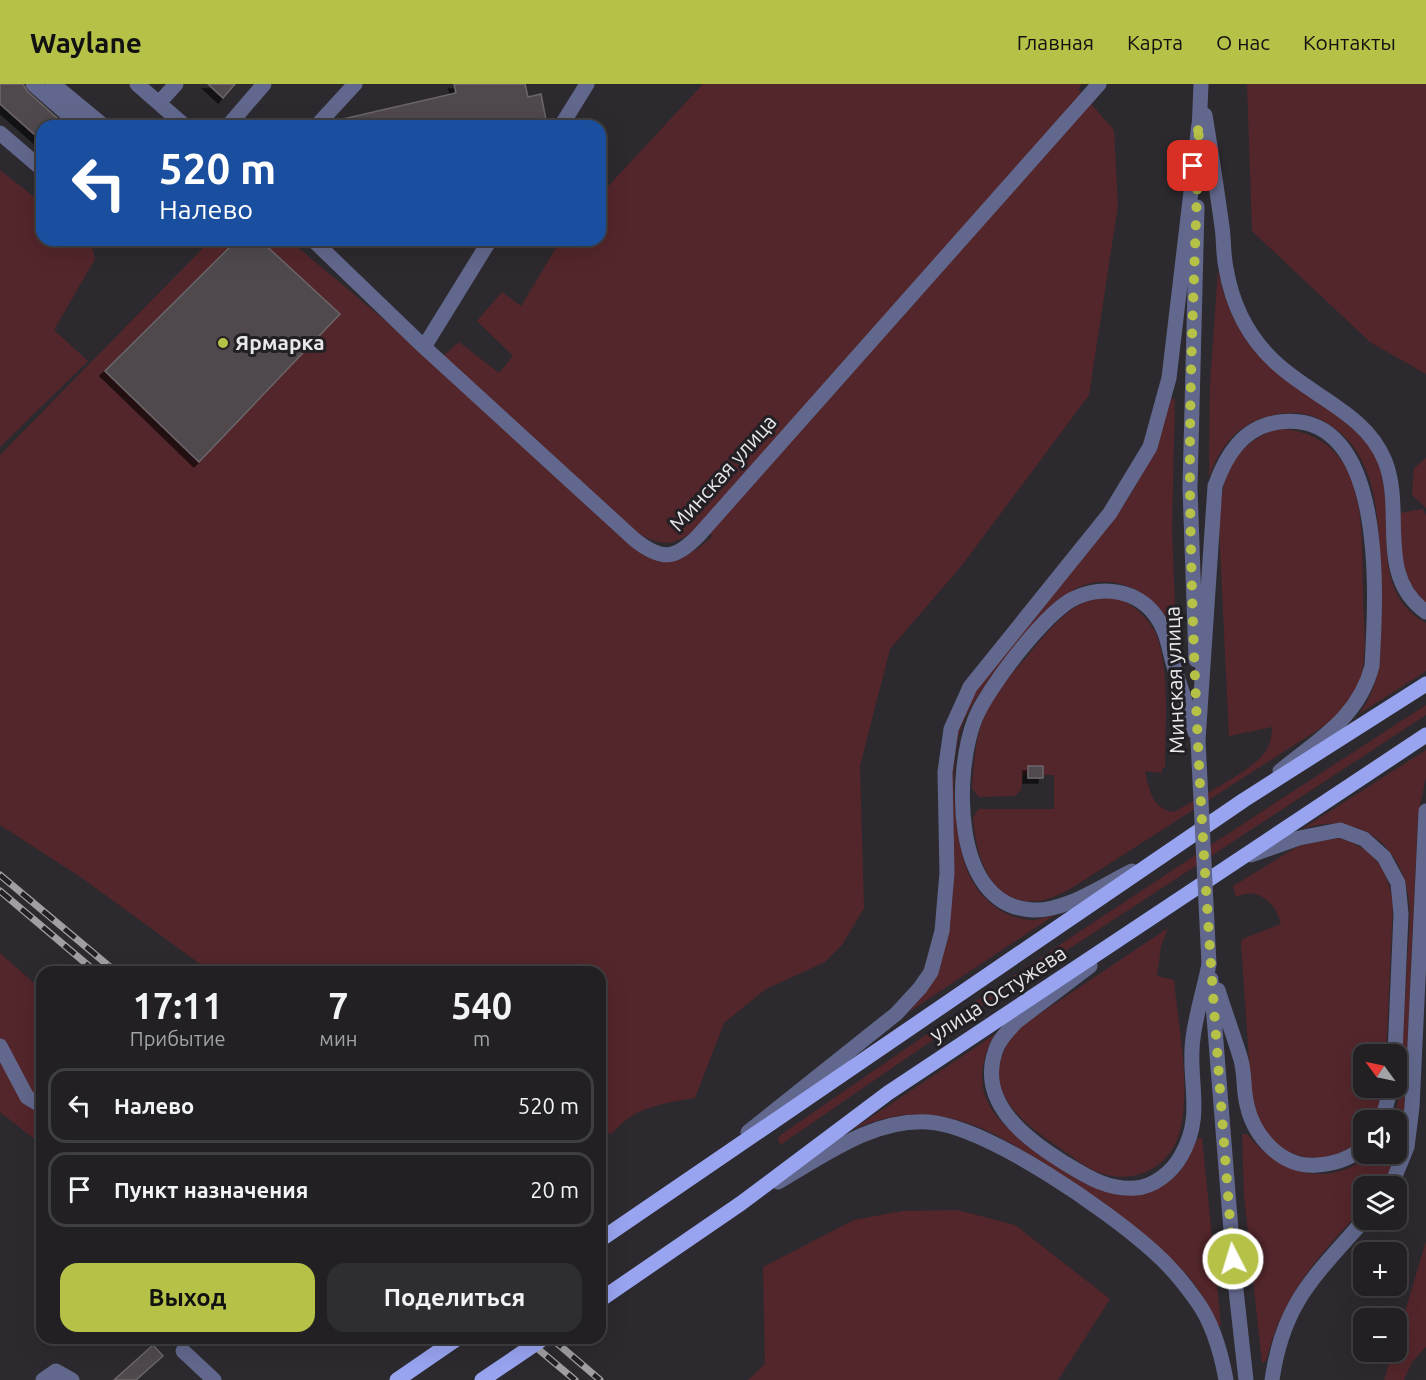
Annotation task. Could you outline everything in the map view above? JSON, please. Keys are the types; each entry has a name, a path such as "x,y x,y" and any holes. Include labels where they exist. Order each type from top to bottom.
{"main road":[{"name":"улица Остужева","path":"606,1236 1244,800 1426,684"},
{"name":"улица Остужева","path":"606,1296 740,1204 888,1093 1426,735"},
{"path":"397,1380 449,1344"},
{"path":"483,1380 535,1344"}],"street":[{"path":"33,84 74,120"},
{"path":"53,84 97,120"},
{"path":"137,84 159,103 174,120"},
{"path":"159,103 176,84"},
{"path":"233,120 264,84"},
{"path":"322,120 355,84"},
{"path":"565,120 587,84"},
{"name":"Минская улица","path":"331,248 424,347 635,540 658,555 678,553 694,540 1099,84"},
{"path":"1201,84 1223,231 1225,266 1238,312 1275,362 1350,417 1377,446 1391,482 1393,539 1399,580 1405,592 1426,612"},
{"name":"Минская улица","path":"1201,84 1190,488 1198,740 1209,964 1246,1380"},
{"path":"702,1170 896,1014 931,972 942,931 947,873 945,772 951,729 969,687 1110,513 1150,447 1169,378 1199,124"},
{"path":"0,132 36,164"},
{"path":"424,347 486,246"},
{"path":"1198,740 1215,486 1224,462 1238,442 1254,431 1281,422 1309,423 1342,446 1353,460 1361,480 1370,534 1372,666 1363,695 1346,717 1244,800"},
{"path":"1160,857 1050,908 1032,910 1015,907 998,898 984,887 975,870 966,831 963,788 966,753 974,721 981,703 1008,666 1059,609 1073,598 1098,590 1118,591 1148,608 1167,634 1198,740"},
{"path":"1396,1176 1402,1163 1410,1130 1426,811"},
{"path":"1243,858 1299,838 1340,830 1364,839 1384,857 1398,883 1401,914 1395,1044"},
{"path":"1422,889 1426,864"},
{"path":"1152,919 1016,1022 999,1043 992,1064 995,1091 1004,1113 1024,1135 1084,1175 1112,1187 1136,1188 1155,1183 1170,1171 1181,1155 1194,1117 1196,1098 1192,1048 1209,964"},
{"path":"1209,964 1242,1062 1247,1105 1261,1137 1280,1154 1302,1164 1334,1163 1353,1153"},
{"path":"0,1046 27,1097 36,1102"},
{"path":"740,1204 845,1143 877,1128 929,1122 975,1134 998,1145 1090,1203 1154,1251 1197,1302 1211,1327 1226,1380"},
{"path":"1272,1380 1283,1329 1301,1292 1355,1230"},
{"path":"183,1351 214,1380"},
{"path":"43,1380 56,1371 72,1380"}],"shaded area":[{"path":"703,84 1082,84 1078,89 1114,130 1118,205 1089,395 963,564 890,649 860,766 864,908 842,945 825,962 766,989 724,1023 695,1098 650,1108 630,1117 613,1133 606,1134 606,966 203,966 82,878 0,825 0,455 205,246 296,246 436,363 635,546 660,562 696,550 713,536 699,527 682,538 668,543 635,532 441,358 459,342 499,373 513,356 477,321 502,292 521,306 557,246 606,246 606,189"},
{"path":"1247,84 1426,84 1426,374 1370,342 1252,231"},
{"path":"0,170 36,198 36,246 92,246 95,259 54,330 88,361 0,447"},
{"path":"1218,270 1233,317 1256,352 1358,434 1369,445 1381,474 1385,497 1389,567 1395,588 1406,607 1426,623 1426,671 1359,714 1374,685 1380,654 1379,544 1369,477 1360,457 1347,440 1330,425 1316,417 1294,413 1259,419 1240,430 1225,446 1209,477 1210,384"},
{"path":"1171,399 1175,399 1172,530 1176,633 1156,605 1133,588 1110,582 1094,582 1079,587 1065,596 1030,629 994,672 968,713 957,745 954,786 957,830 961,851 974,884 990,903 1005,913 1021,919 1039,919 1056,914 909,1012 931,984 958,725 978,685 1128,499 1144,472 1162,429"},
{"path":"1277,428 1307,434 1329,447 1344,464 1354,486 1362,537 1365,640 1361,675 1356,691 1330,722 1070,889 1044,900 1026,901 1011,897 999,889 983,864 973,817 979,809 1054,809 1054,775 1023,775 1021,790 1015,796 979,797 972,788 977,740 982,721 998,691 1046,633 1073,608 1088,600 1104,597 1120,599 1137,610 1157,635 1162,654 1165,686 1165,767 1162,768 1162,773 1145,771 1153,797 1161,807 1174,812 1244,771 1266,751 1271,740 1272,727 1229,736 1219,527 1222,493 1238,455 1261,436"},
{"path":"1426,458 1426,508 1412,495 1414,468"},
{"path":"1423,509 1426,516 1426,604 1411,583 1403,562 1400,513"},
{"path":"1426,705 1426,715 994,998 780,1145 778,1137 938,1026 1181,864"},
{"path":"1426,750 1426,777 1418,815 1407,1051 1407,1044 1403,1044 1410,925 1405,881 1387,848 1374,836 1358,828 1341,824 1322,824 1302,829"},
{"path":"1339,838 1362,848 1383,870 1393,904 1386,1044 1353,1044 1353,1098 1380,1098 1378,1110 1353,1110 1353,1146 1327,1157 1313,1158 1287,1151 1276,1143 1266,1132 1256,1111 1251,1088 1241,943 1242,939 1281,924 1275,909 1265,898 1252,894 1236,897 1233,886 1300,845"},
{"path":"1168,928 1161,946 1157,976 1174,980 1184,1078 1183,1116 1179,1134 1174,1147 1157,1166 1134,1176 1108,1175 1085,1166 1025,1122 1004,1095 999,1080 1000,1063 1006,1046 1020,1027"},
{"path":"0,953 36,985 36,1140 0,1112"},
{"path":"994,1035 985,1056 982,1075 984,1092 990,1107 1000,1121 1029,1145 1084,1182 1111,1185 1167,1183 1181,1170 1198,1138 1202,1138 1221,1326 1217,1325 1194,1283 1166,1255 1033,1158 994,1134 954,1119 928,1115 889,1118 852,1130"},
{"path":"1399,1098 1405,1098 1404,1110 1396,1110"},
{"path":"1242,1134 1247,1134 1268,1154 1292,1169 1320,1174 1334,1173 1356,1164 1392,1164 1387,1176 1353,1176 1353,1219 1317,1260 1292,1296 1273,1337 1266,1361 1262,1363 1244,1196"},
{"path":"957,1210 1015,1225 1110,1299 1058,1380 748,1380 765,1364 763,1267 854,1220 902,1211"},
{"path":"1426,1241 1426,1347 1412,1362 1404,1380 1384,1380 1390,1362 1407,1362 1406,1308"}],"building":[{"path":"0,84 23,84 27,91 59,120 36,120 36,136 0,104"},
{"path":"208,84 235,84 223,98"},
{"path":"454,84 525,84 528,97 541,94 546,120 338,120 456,93"},
{"name":"Ярмарка","path":"231,246 266,246 340,314 199,462 105,371"},
{"path":"1028,766 1043,766 1043,778 1028,778"},
{"path":"153,1345 163,1356 136,1380 114,1380"}],"railway":[{"path":"0,875 109,966"},
{"path":"0,891 89,966"},
{"path":"532,1344 575,1380"},
{"path":"558,1344 600,1380"}],"place":[{"name":"Ярмарка","path":"223,343"}],"route":[{"path":"1193,166 1199,124 1190,488 1192,557 1209,964 1233,1259"}]}
